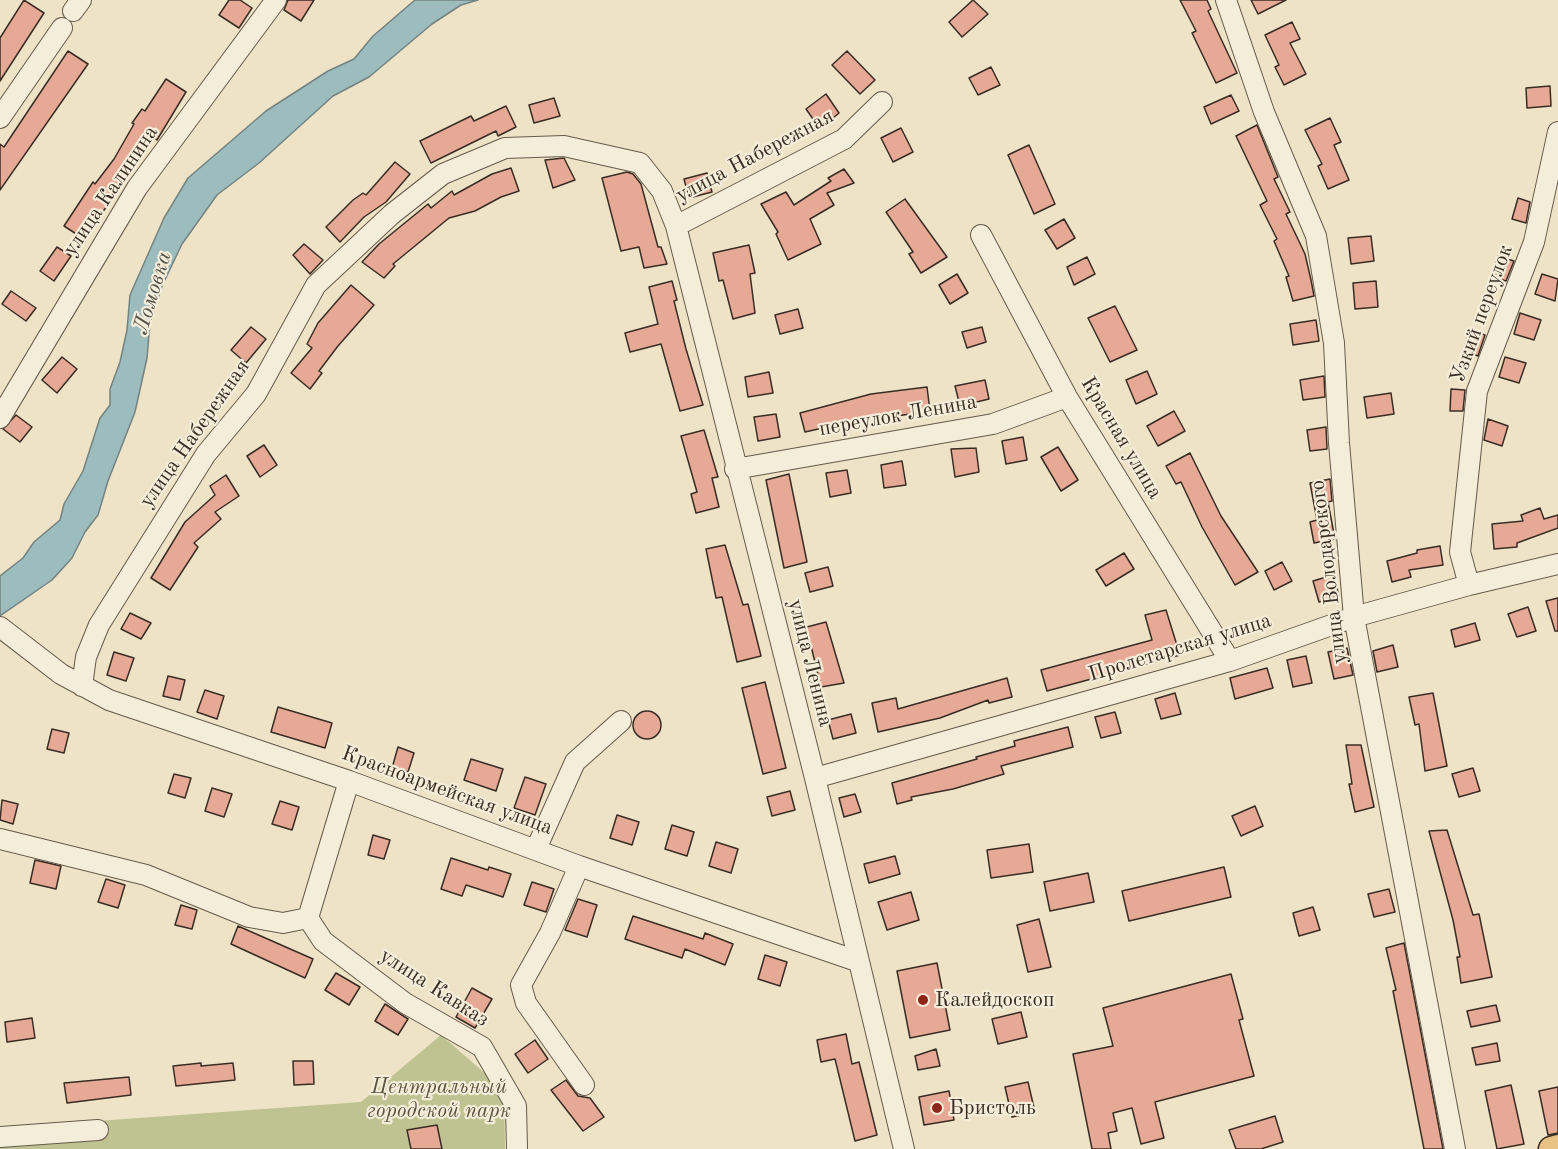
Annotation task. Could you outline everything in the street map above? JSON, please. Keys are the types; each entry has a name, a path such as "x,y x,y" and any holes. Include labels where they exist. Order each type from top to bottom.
{"main road":[{"path":"1551,1149 1558,1148"}],"street":[{"name":"улица Калинина","path":"0,418 137,188 276,0"},
{"name":"улица Володарского","path":"1226,0 1264,112 1316,236 1334,343 1339,443 1354,617 1455,1149"},
{"path":"0,118 62,28"},
{"name":"улица Набережная","path":"676,226 844,140 882,102"},
{"name":"Узкий переулок","path":"1469,585 1460,552 1477,391 1534,242 1558,132"},
{"name":"улица Набережная","path":"82,686 86,657 99,626 206,454 256,394 315,285 392,214 443,174 505,148 564,146 640,163 662,191"},
{"name":"улица Ленина","path":"662,191 676,226 735,469 815,778 857,962 904,1149"},
{"name":"Красная улица","path":"981,234 1066,397 1230,661"},
{"name":"переулок Ленина","path":"735,469 993,423 1066,397"},
{"name":"Пролетарская улица","path":"815,778 1230,661 1354,617 1469,585 1558,564"},
{"name":"Красноармейская улица","path":"0,627 28,651 82,686 131,708 349,781 579,866 857,962"},
{"path":"536,849 575,762 621,721"},
{"path":"0,839 146,875 249,917 284,923 308,918 349,781"},
{"path":"579,866 550,933 521,985 526,1003 584,1085"},
{"name":"улица Кавказ","path":"308,918 323,941 396,996 482,1047 516,1106 517,1149"},
{"path":"0,1137 98,1130"}],"green space":[{"name":"Центральный городской парк","path":"441,1035 504,1090 505,1149 0,1149 0,1128 361,1102"}],"water":[{"name":"Ломовка","path":"415,0 478,0 461,5 432,24 369,77 333,96 259,163 217,195 182,244 162,286 150,323 147,358 135,412 108,481 98,515 85,532 72,558 52,580 0,616 0,576 23,558 34,542 60,520 64,504 83,471 100,418 110,405 110,389 120,362 127,330 130,295 164,218 188,178 266,111 328,71 354,59 373,36"}],"building":[{"path":"24,0 44,13 0,81 0,38"},
{"path":"229,0 240,0 252,8 239,28 219,15"},
{"path":"288,0 314,0 301,21 284,10"},
{"path":"973,0 988,14 962,37 949,22"},
{"path":"1180,0 1207,0 1211,9 1208,11 1237,73 1216,83 1192,33 1196,31"},
{"path":"1251,0 1286,0 1258,14"},
{"path":"1292,22 1300,39 1290,43 1306,74 1284,85 1275,67 1279,65 1265,35"},
{"path":"68,51 88,64 0,190 0,144 4,147"},
{"path":"847,51 875,80 860,94 832,65"},
{"path":"991,67 1000,85 978,95 969,78"},
{"path":"166,79 186,92 157,140 154,138 84,239 64,226 93,182 95,184 114,159 134,124 132,123 142,109 145,111"},
{"path":"1550,86 1551,106 1527,108 1526,88"},
{"path":"826,94 839,113 820,129 806,109"},
{"path":"1231,95 1239,111 1211,124 1204,107"},
{"path":"554,98 560,116 534,123 529,105"},
{"path":"506,106 516,127 498,136 496,131 431,163 420,141 471,116 474,121"},
{"path":"1330,118 1341,142 1334,145 1349,180 1328,189 1318,166 1322,164 1305,130"},
{"path":"1257,125 1278,177 1274,179 1290,212 1286,214 1305,254 1314,296 1293,301 1286,277 1289,276 1274,241 1277,239 1260,205 1267,201 1236,136"},
{"path":"901,128 913,152 893,162 881,138"},
{"path":"1029,145 1055,204 1034,214 1008,155"},
{"path":"564,158 575,180 553,188 545,160"},
{"path":"395,162 410,174 386,202 364,217 340,242 326,227 353,200 363,193 366,195"},
{"path":"511,168 519,191 501,197 475,211 449,218 393,264 395,266 384,278 362,262 379,244 428,204 431,208 452,191 454,195 492,174"},
{"path":"844,169 854,183 827,193 834,205 810,219 821,244 788,260 776,234 778,232 761,204 786,192 794,205 831,181 828,178"},
{"path":"627,172 633,174 641,184 658,247 661,247 667,264 644,268 639,247 621,251 602,178"},
{"path":"707,173 712,192 689,198 684,179"},
{"path":"1518,198 1530,202 1526,223 1512,219"},
{"path":"905,199 947,257 921,273 909,254 913,252 886,212"},
{"path":"1064,219 1075,238 1057,249 1045,230"},
{"path":"1371,236 1374,261 1351,264 1348,238"},
{"path":"304,244 323,260 310,274 293,255"},
{"path":"749,245 755,273 750,274 755,313 733,319 723,280 719,281 713,253"},
{"path":"57,247 71,256 54,281 40,271"},
{"path":"1498,256 1514,261 1506,281 1492,277"},
{"path":"1087,257 1095,274 1074,285 1067,267"},
{"path":"957,274 968,293 950,304 939,285"},
{"path":"1542,274 1558,279 1555,301 1535,294"},
{"path":"672,281 677,300 674,301 686,349 703,405 680,411 661,344 630,352 625,333 658,324 649,287"},
{"path":"1376,281 1378,307 1355,309 1353,283"},
{"path":"351,285 374,305 338,346 319,371 322,373 310,389 291,373 312,348 307,344 318,323"},
{"path":"11,291 36,308 26,321 2,304"},
{"path":"1115,306 1137,350 1110,362 1088,318"},
{"path":"798,309 803,328 780,334 775,315"},
{"path":"1520,313 1541,320 1534,340 1514,334"},
{"path":"1316,320 1319,341 1293,345 1290,324"},
{"path":"251,327 266,339 246,363 231,350"},
{"path":"982,327 986,342 967,348 962,332"},
{"path":"1470,330 1485,335 1478,356 1463,351"},
{"path":"62,357 77,369 57,393 42,380"},
{"path":"1505,357 1526,363 1519,383 1499,377"},
{"path":"1147,371 1157,394 1136,404 1126,380"},
{"path":"769,372 773,393 748,397 745,377"},
{"path":"1324,376 1325,397 1303,400 1300,380"},
{"path":"985,380 989,399 960,406 955,386"},
{"path":"927,387 930,411 877,419 876,416 805,432 800,413 871,394"},
{"path":"1451,389 1465,390 1463,411 1450,411"},
{"path":"1391,393 1394,414 1367,418 1364,397"},
{"path":"1174,411 1185,431 1158,446 1147,426"},
{"path":"776,414 780,437 758,441 754,417"},
{"path":"16,415 32,427 20,442 3,429"},
{"path":"1488,419 1508,426 1502,446 1484,440"},
{"path":"1326,427 1327,449 1310,451 1307,430"},
{"path":"704,430 718,477 712,478 719,507 696,513 691,494 697,492 681,436"},
{"path":"1023,437 1027,460 1006,464 1002,441"},
{"path":"264,445 277,465 260,477 247,456"},
{"path":"1058,447 1078,480 1061,491 1041,457"},
{"path":"976,448 979,472 955,477 951,449"},
{"path":"1190,453 1221,516 1258,572 1235,585 1202,527 1181,482 1176,484 1166,466"},
{"path":"902,461 906,485 884,488 881,465"},
{"path":"847,470 851,493 830,497 826,473"},
{"path":"789,474 807,562 784,568 766,480"},
{"path":"226,475 239,496 215,512 221,519 194,543 198,547 170,590 151,578 185,522 215,495 210,486"},
{"path":"1330,479 1332,501 1328,502 1335,539 1314,543 1310,522 1317,520 1310,483"},
{"path":"1540,508 1544,519 1558,515 1558,528 1517,543 1517,547 1494,549 1492,524 1523,521 1521,515"},
{"path":"725,545 743,605 748,604 761,656 737,662 722,597 716,598 706,549"},
{"path":"1440,546 1443,565 1409,570 1411,577 1392,582 1387,561 1417,553 1417,550"},
{"path":"1124,553 1134,569 1106,586 1096,570"},
{"path":"1282,562 1292,581 1274,590 1265,571"},
{"path":"828,567 833,586 810,592 805,573"},
{"path":"1333,575 1339,596 1319,602 1313,581"},
{"path":"1558,598 1558,631 1555,631 1546,601"},
{"path":"1528,607 1536,631 1517,637 1508,614"},
{"path":"1166,610 1180,655 1047,691 1041,670 1152,640 1145,615"},
{"path":"130,613 151,623 141,639 121,629"},
{"path":"826,622 844,683 821,687 811,646 808,647 803,628"},
{"path":"1475,623 1480,640 1455,647 1451,630"},
{"path":"1393,645 1398,667 1377,672 1373,651"},
{"path":"1347,648 1353,675 1334,679 1328,652"},
{"path":"114,652 134,658 126,681 107,675"},
{"path":"1306,656 1312,683 1293,687 1287,660"},
{"path":"1267,668 1273,688 1235,699 1230,678"},
{"path":"168,676 185,680 180,700 163,696"},
{"path":"1007,678 1012,697 989,703 988,700 940,718 878,732 872,703 896,698 898,709"},
{"path":"765,682 786,768 763,774 742,688"},
{"path":"205,690 224,696 217,719 197,712"},
{"path":"1175,693 1181,714 1161,719 1155,699"},
{"path":"1433,693 1447,766 1425,771 1419,724 1415,725 1409,697"},
{"path":"278,707 332,723 325,748 271,732"},
{"path":"647,711 657,715 661,725 657,735 647,739 637,735 633,725 637,715"},
{"path":"1115,712 1121,733 1101,738 1095,717"},
{"path":"851,714 856,733 833,739 828,720"},
{"path":"1068,727 1073,747 1001,766 1004,774 953,789 911,797 912,800 897,804 892,783 1015,746 1014,741"},
{"path":"52,729 69,733 64,753 47,749"},
{"path":"1346,745 1361,745 1374,807 1355,812 1349,784 1352,784"},
{"path":"398,747 414,753 408,772 392,768"},
{"path":"471,759 503,769 496,791 464,780"},
{"path":"1473,768 1480,791 1459,797 1452,774"},
{"path":"174,774 191,778 185,798 168,793"},
{"path":"525,777 546,784 535,815 514,808"},
{"path":"212,788 232,794 224,817 205,811"},
{"path":"790,791 795,810 772,816 767,797"},
{"path":"855,794 861,812 844,817 839,798"},
{"path":"2,800 18,804 13,824 0,820"},
{"path":"280,801 299,807 292,830 272,824"},
{"path":"1255,806 1263,826 1241,836 1232,816"},
{"path":"617,815 639,822 632,845 610,838"},
{"path":"672,825 694,832 687,856 665,849"},
{"path":"1447,830 1473,915 1479,914 1492,977 1461,983 1457,957 1460,957 1453,920 1429,831"},
{"path":"373,835 390,840 384,859 368,855"},
{"path":"716,842 738,849 731,873 709,866"},
{"path":"1029,844 1033,872 991,878 987,850"},
{"path":"895,856 900,874 869,883 864,864"},
{"path":"451,858 488,870 489,867 511,874 503,897 466,885 462,896 441,889"},
{"path":"35,860 61,866 56,889 30,883"},
{"path":"1224,867 1231,897 1129,921 1122,891"},
{"path":"1088,873 1094,902 1050,911 1044,882"},
{"path":"106,879 125,885 118,908 98,902"},
{"path":"532,882 554,889 546,912 524,905"},
{"path":"1389,889 1395,912 1374,917 1368,894"},
{"path":"911,892 919,920 887,930 878,902"},
{"path":"578,899 597,905 587,937 565,930"},
{"path":"181,905 197,910 192,929 175,925"},
{"path":"1313,907 1320,930 1299,936 1293,913"},
{"path":"633,916 703,939 705,933 733,944 725,965 685,949 682,958 625,939"},
{"path":"1039,919 1051,967 1028,972 1017,925"},
{"path":"238,926 313,959 305,978 231,944"},
{"path":"1404,943 1443,1149 1424,1149 1393,991 1396,990 1386,948"},
{"path":"765,955 787,962 780,986 758,979"},
{"name":"Калейдоскоп","path":"937,963 950,1030 910,1038 897,971"},
{"path":"336,973 360,987 349,1005 325,990"},
{"path":"1231,974 1243,1019 1239,1020 1254,1076 1155,1102 1164,1138 1141,1144 1132,1108 1113,1113 1117,1131 1108,1133 1111,1149 1092,1149 1073,1054 1113,1046 1103,1008"},
{"path":"472,988 492,999 475,1028 456,1017"},
{"path":"385,1004 408,1019 398,1035 375,1021"},
{"path":"1496,1005 1500,1021 1471,1027 1467,1011"},
{"path":"1021,1012 1027,1037 998,1044 992,1019"},
{"path":"32,1018 35,1038 7,1042 5,1022"},
{"path":"846,1034 852,1064 859,1062 877,1135 855,1141 835,1059 821,1062 817,1040"},
{"path":"535,1040 548,1059 528,1073 515,1054"},
{"path":"1497,1043 1500,1061 1476,1065 1472,1048"},
{"path":"936,1049 940,1066 918,1070 915,1056"},
{"path":"293,1061 313,1061 314,1084 294,1085"},
{"path":"201,1063 201,1066 233,1063 235,1080 176,1086 173,1066"},
{"path":"129,1077 131,1095 67,1103 64,1083"},
{"path":"566,1080 578,1096 590,1098 604,1117 583,1131 551,1090"},
{"path":"1028,1082 1035,1112 1012,1117 1005,1087"},
{"path":"1511,1085 1524,1144 1497,1149 1485,1091"},
{"path":"1558,1087 1558,1133 1548,1135 1539,1091"},
{"name":"Бристоль","path":"949,1091 954,1120 924,1125 919,1097"},
{"path":"1275,1116 1283,1142 1261,1149 1236,1149 1229,1130"},
{"path":"437,1125 442,1149 411,1149 407,1130"}],"place":[{"name":"Калейдоскоп","path":"923,1000"},
{"name":"Бристоль","path":"937,1108"}]}
